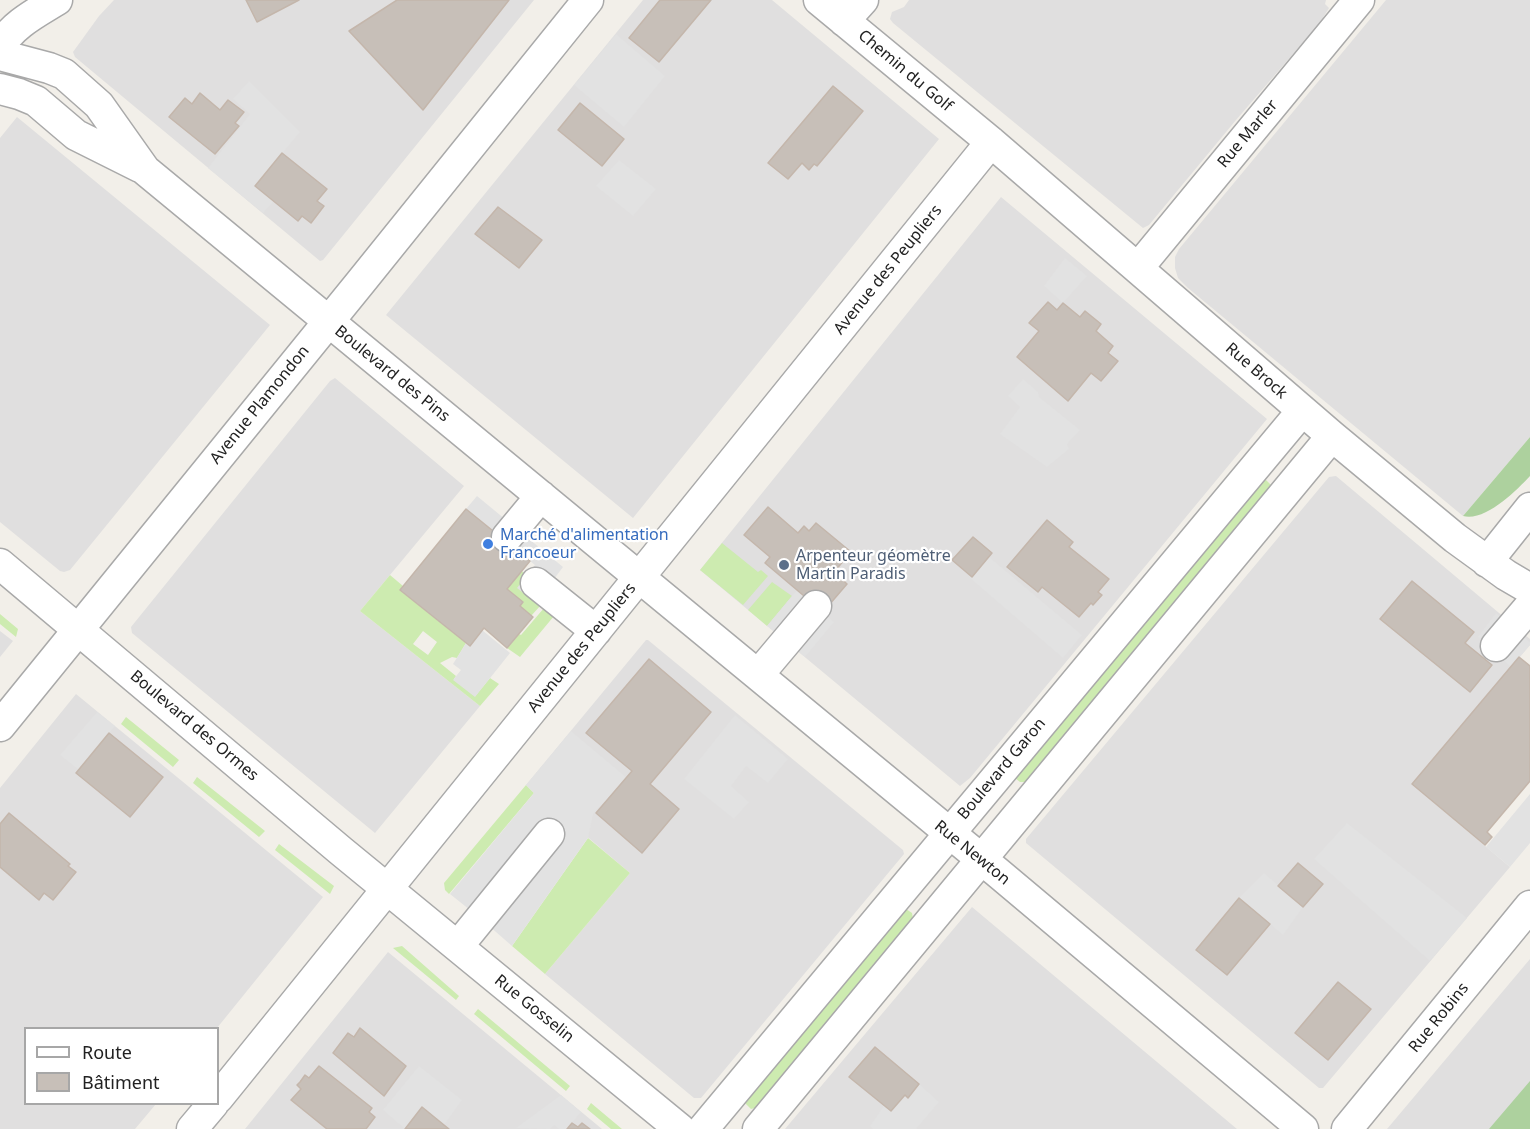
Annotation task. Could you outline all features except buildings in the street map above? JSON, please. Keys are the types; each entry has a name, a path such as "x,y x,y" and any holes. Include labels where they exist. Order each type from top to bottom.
{"street":[{"path":"0,47 7,36 19,25 57,0"},
{"name":"Avenue Plamondon","path":"0,726 588,0"},
{"name":"Chemin du Golf","path":"819,0 854,10 991,142"},
{"name":"Rue Marler","path":"1137,268 1359,0"},
{"name":"Boulevard des Pins","path":"0,55 64,74 99,105 145,170"},
{"name":"Boulevard des Pins","path":"0,89 36,102 76,135 145,170 327,322 640,577"},
{"name":"Rue Brock","path":"991,142 1332,436 1455,538 1487,562 1530,589"},
{"name":"Avenue des Peupliers","path":"219,1097 991,142"},
{"name":"Boulevard Garon","path":"703,1129 1302,411"},
{"path":"758,1129 1332,436"},
{"path":"507,537 541,496"},
{"path":"1487,562 1530,508"},
{"name":"Boulevard des Ormes","path":"0,564 387,888"},
{"name":"Rue Newton","path":"640,577 1303,1129"},
{"path":"536,583 596,631"},
{"path":"758,675 816,606"},
{"path":"1496,646 1530,606"},
{"path":"458,946 549,834"},
{"name":"Rue Gosselin","path":"387,888 680,1129"},
{"name":"Rue Robins","path":"1347,1129 1530,906"},
{"path":"192,1129 212,1105"}],"shaded area":[{"path":"114,0 534,0 320,261 75,57 73,52 99,16"},
{"path":"643,0 772,0 939,139 633,518 386,315"},
{"path":"909,0 1326,0 1325,4 1329,8 1319,24 1149,225 1143,228 893,23 890,19 892,12 904,7"},
{"path":"1386,0 1530,0 1530,437 1463,516 1188,288 1178,278 1175,268 1175,257 1179,249"},
{"path":"616,34 665,76 624,127 574,85"},
{"path":"249,81 300,132 255,186 274,201 263,213 208,168 250,114 233,99"},
{"path":"17,117 270,325 70,570 64,572 0,522 0,138"},
{"path":"619,160 656,189 633,216 596,186"},
{"path":"1001,197 1267,419 970,778 960,786 700,570"},
{"path":"1065,258 1087,276 1063,303 1044,286"},
{"path":"335,378 464,486 360,611 480,706 375,833 132,633 131,627 330,381"},
{"path":"1023,379 1038,392 1039,397 1080,430 1067,444 1069,449 1047,467 1000,434 1020,407 1008,396"},
{"path":"1336,476 1530,639 1530,645 1412,784 1510,867 1323,1088 1319,1088 1026,843 1026,839 1329,477"},
{"path":"477,496 563,567 536,603 517,588 535,565 466,509"},
{"path":"989,557 1082,635 1063,658 970,578"},
{"path":"797,590 834,622 805,657 767,626"},
{"path":"1496,613 1530,642 1530,645 1511,667 1478,637"},
{"path":"482,630 510,653 475,697 453,680 461,670 453,664 466,643 470,645"},
{"path":"0,631 13,641 0,657"},
{"path":"646,640 903,850 904,854 701,1098 694,1098 545,974 630,873 526,785"},
{"path":"76,694 323,897 218,1027 24,1027 24,1105 155,1105 135,1129 0,1129 0,788"},
{"path":"97,712 115,726 79,770 60,755"},
{"path":"735,715 788,759 768,783 746,766 731,786 749,802 734,819 684,779"},
{"path":"571,731 627,778 593,814 588,838 512,946 450,894 534,793 526,785"},
{"path":"1530,794 1530,843 1510,867 1486,847"},
{"path":"1347,823 1467,918 1430,961 1314,859"},
{"path":"1264,873 1303,907 1283,935 1239,898"},
{"path":"972,907 1237,1129 785,1129"},
{"path":"388,952 602,1129 245,1129"},
{"path":"1530,959 1530,1129 1387,1129"},
{"path":"419,1066 462,1100 444,1125 422,1108 405,1129 383,1110"},
{"path":"919,1084 939,1102 916,1129 873,1129 870,1126 884,1106 891,1111"},
{"path":"561,1095 581,1112 567,1129 559,1129 554,1125 550,1129 516,1128"}],"green space":[{"path":"1530,437 1530,476 1500,504 1490,510 1472,517 1463,516"},
{"path":"1266,480 1274,488 1027,782 1020,782 1015,778 1016,771 1258,484"},
{"path":"722,543 758,572 761,570 768,576 743,605 700,570"},
{"path":"522,571 541,605 531,616 520,606 523,602 507,589"},
{"path":"390,575 403,586 400,590 466,643 457,658 452,657 440,663 456,676 454,679 475,696 490,678 499,684 480,706 360,611","holes":["423,631 437,642 428,655 413,644"]},
{"path":"772,582 792,596 767,626 748,610"},
{"path":"544,608 554,616 520,657 507,648"},
{"path":"0,614 18,629 16,637 0,624"},
{"path":"126,717 179,760 173,767 121,724"},
{"path":"197,777 265,831 259,837 193,783"},
{"path":"526,785 534,793 449,894 445,890 444,883"},
{"path":"588,838 630,873 545,974 512,946"},
{"path":"279,844 334,886 330,894 275,850"},
{"path":"906,909 912,913 913,919 758,1107 751,1109 744,1102"},
{"path":"402,946 459,996 456,1000 393,948"},
{"path":"478,1009 570,1086 566,1091 474,1014"},
{"path":"1530,1081 1530,1129 1489,1129"},
{"path":"591,1103 622,1129 611,1129 587,1109"}],"place":[{"name":"Marché d'alimentation Francoeur","path":"488,544"},
{"name":"Arpenteur géomètre Martin Paradis","path":"784,565"}]}
